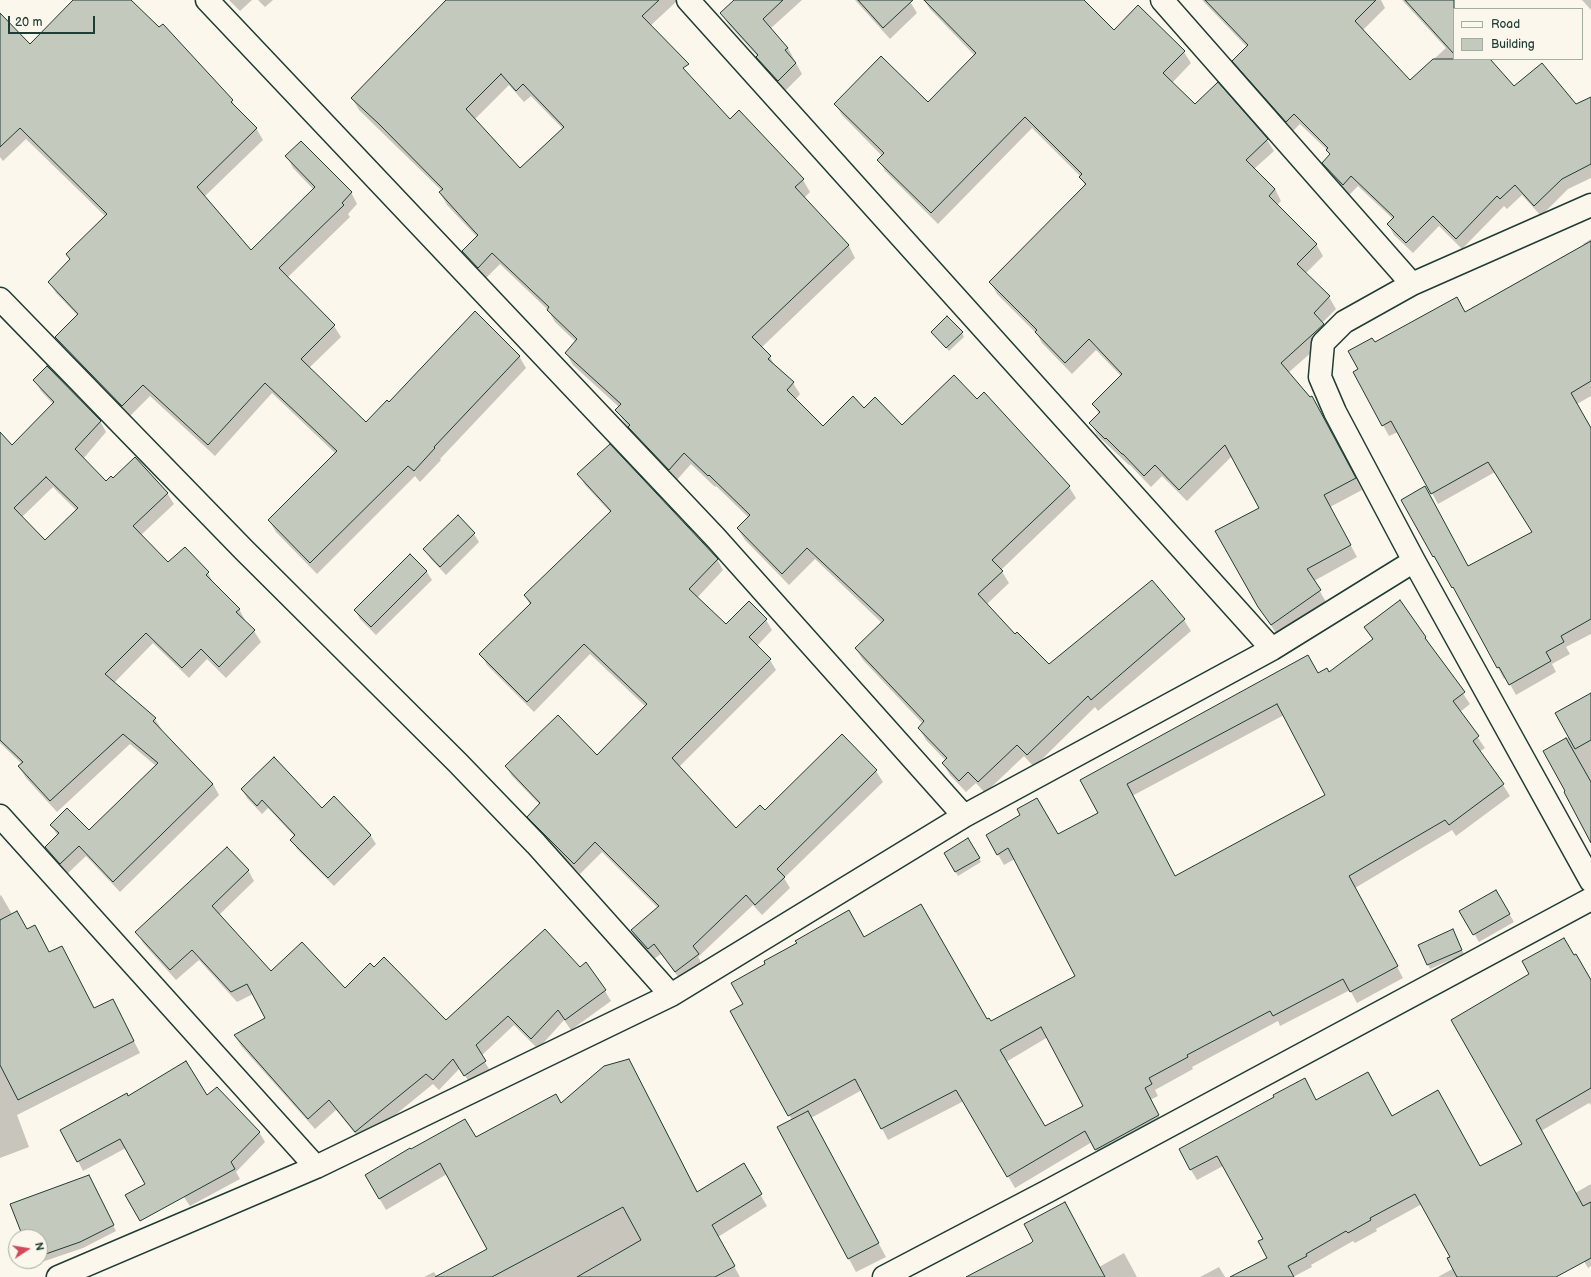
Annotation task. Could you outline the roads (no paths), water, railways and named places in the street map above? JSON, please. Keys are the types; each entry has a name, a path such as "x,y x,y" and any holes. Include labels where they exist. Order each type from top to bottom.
{"street":[{"path":"207,0 715,537 964,816"},
{"path":"688,0 1272,648"},
{"path":"1162,0 1412,284"},
{"path":"1591,205 1412,284 1344,322 1323,343 1320,378 1335,412 1414,560 1591,881"},
{"path":"0,299 244,550 458,763 536,844 671,995"},
{"path":"58,1277 316,1167 671,995 964,816 1272,648 1414,560"},
{"path":"0,816 316,1167"},
{"path":"884,1277 1055,1188 1591,899"}]}
